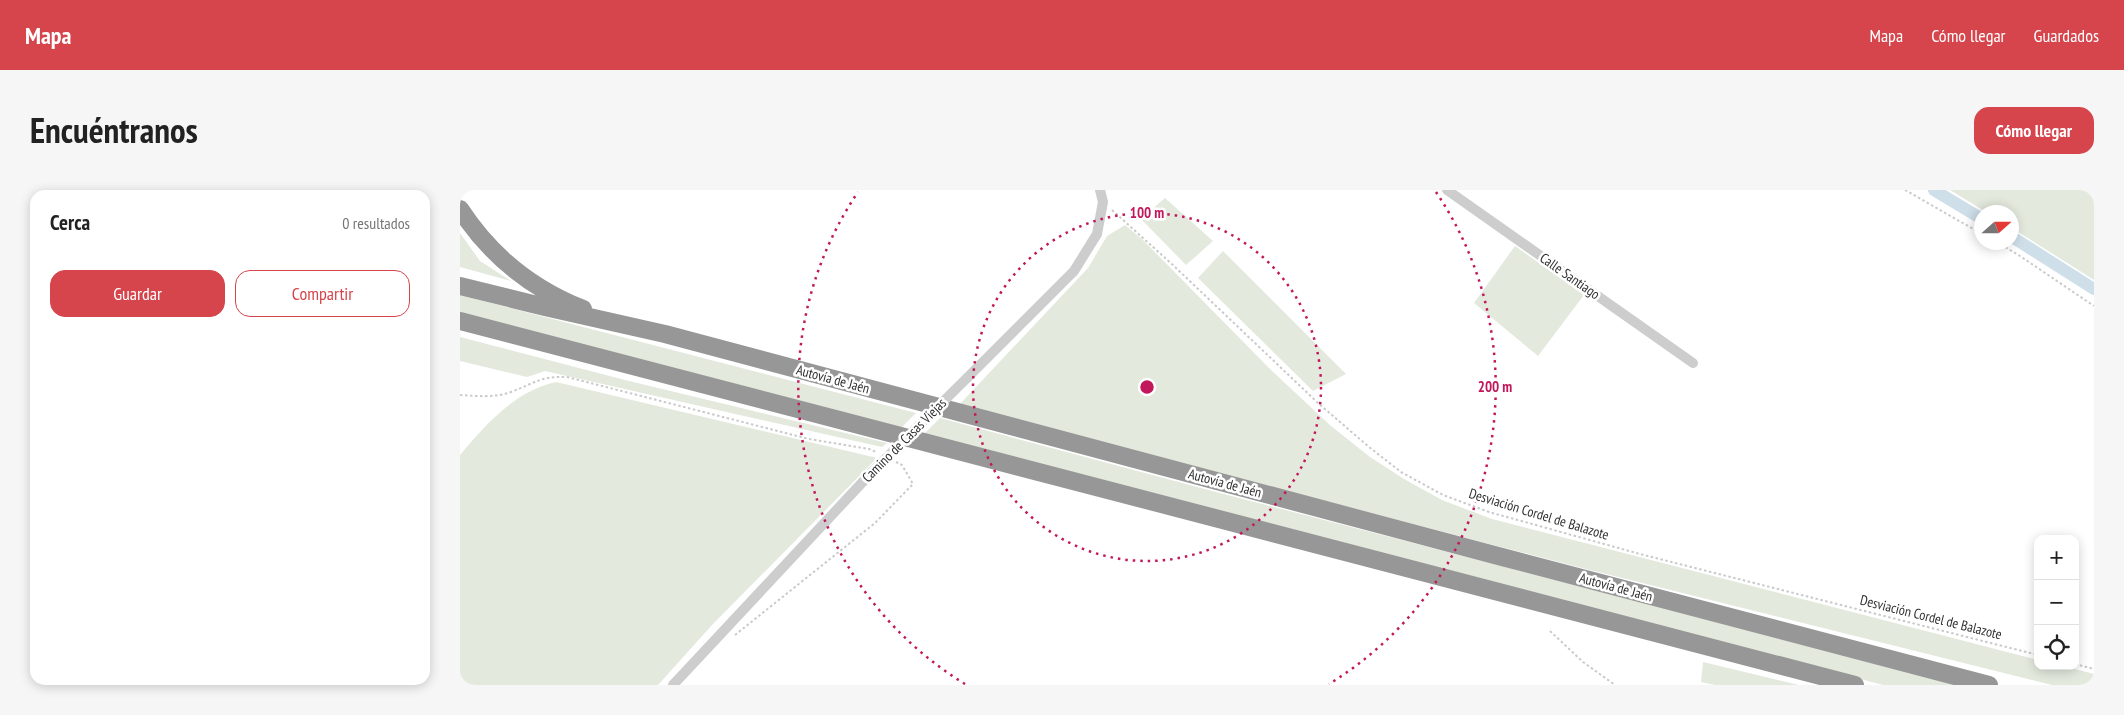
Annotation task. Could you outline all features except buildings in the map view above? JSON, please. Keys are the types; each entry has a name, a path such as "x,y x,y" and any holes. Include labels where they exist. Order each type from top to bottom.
{"highway":[{"path":"460,209 482,240 507,265 545,291 581,308 665,334"},
{"name":"Autovía de Jaén","path":"460,286 545,308 665,334 1492,555 1989,685"},
{"path":"460,322 1855,685"}],"street":[{"name":"Camino de Casas Viejas","path":"675,682 872,472 1074,271 1097,234 1103,202 1100,190"},
{"name":"Calle Santiago","path":"1446,190 1693,363"}],"path":[{"path":"1905,190 1974,229"},
{"name":"Desviación Cordel de Balazote","path":"1103,202 1174,266 1318,403 1369,447 1401,472 1443,495 1489,512 1640,554 2034,654"},
{"path":"2010,250 2094,306"},
{"path":"460,395 484,396 509,393 549,376 567,377 809,439 869,449 877,453"},
{"path":"734,636 875,523 914,484 902,465 894,461"},
{"path":"1550,631 1583,662 1615,685"},
{"path":"2079,665 2094,669"}],"shaded area":[{"path":"1950,190 2094,190 2094,280 2019,232 2019,205 1975,205"},
{"path":"1165,198 1213,241 1186,265 1141,219"},
{"path":"1125,225 1143,240 1271,370 1331,426 1370,457 1442,500 1492,519 2034,659 2034,670 2078,670 2094,674 2094,685 2052,685 1578,567 959,405 1088,268 1107,236"},
{"path":"460,233 480,261 511,281 460,267"},
{"path":"1515,246 1584,295 1538,356 1474,303"},
{"path":"1223,251 1346,374 1313,391 1198,278"},
{"path":"460,295 916,413 900,429 460,315"},
{"path":"460,337 625,380 887,443 882,447 545,371 527,377 460,361"},
{"path":"556,382 877,458 712,625 658,685 460,685 460,455 502,410 527,393 541,386"},
{"path":"940,418 1216,492 1961,685 1883,685 924,434"},
{"path":"1703,662 1799,685 1715,685 1701,682"}],"waterway":[{"path":"1934,190 1974,214"},
{"path":"2019,241 2094,289"}]}
